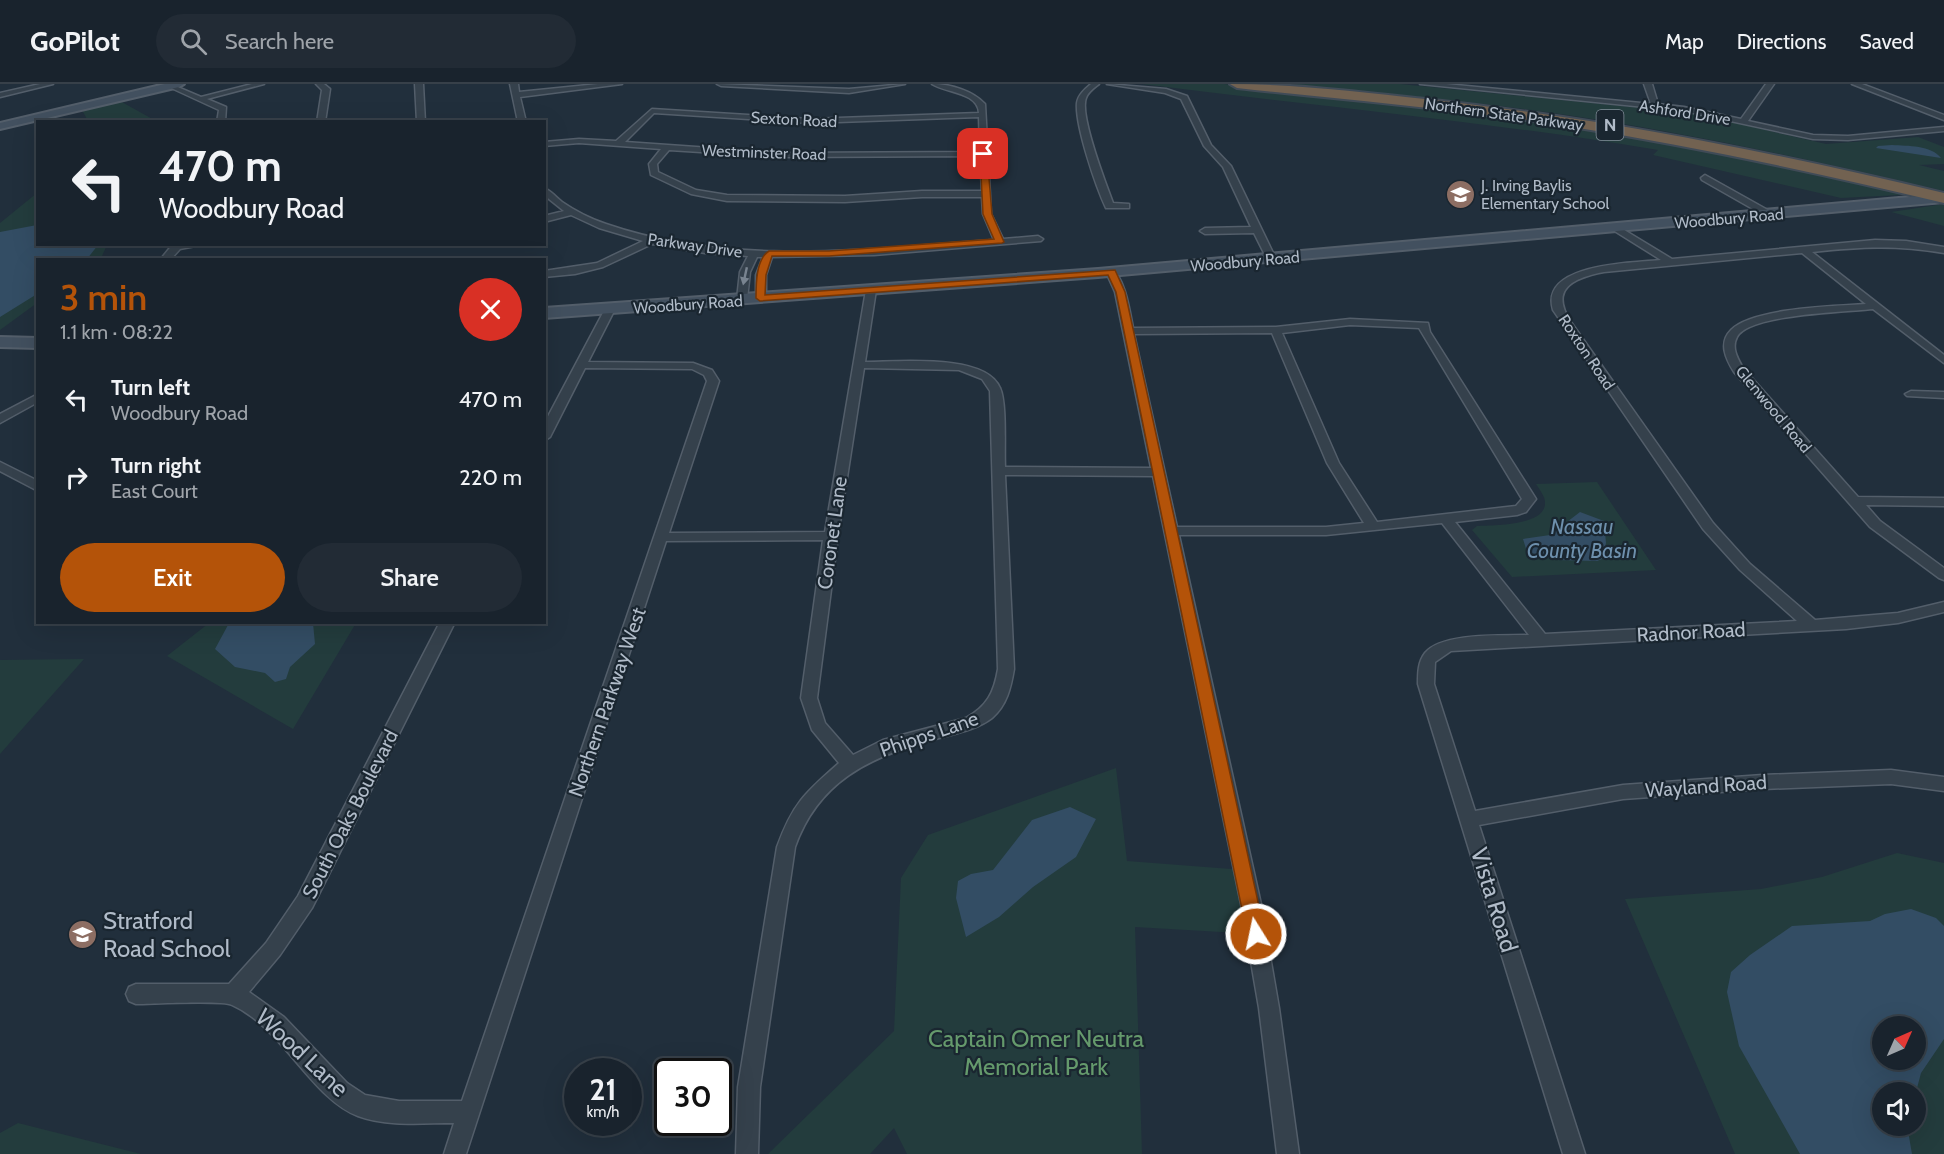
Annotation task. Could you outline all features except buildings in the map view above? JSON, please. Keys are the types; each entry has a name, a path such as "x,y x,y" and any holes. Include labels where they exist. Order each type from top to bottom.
{"highway":[{"name":"Northern State Parkway","path":"1237,84 1457,106 1597,126 1756,156 1944,196"},
{"name":"Northern State Parkway","path":"1270,84 1418,98 1608,124 1817,164 1944,196"}],"main road":[{"path":"0,126 175,85"},
{"name":"Woodbury Road","path":"546,313 1271,259 1770,215 1944,196"},
{"path":"0,342 36,343"}],"street":[{"path":"0,95 49,84"},
{"path":"200,99 260,84"},
{"path":"320,84 326,89 321,120"},
{"path":"419,84 421,120"},
{"path":"514,84 522,120"},
{"path":"516,96 618,84"},
{"path":"721,84 849,90 901,84"},
{"path":"936,84 974,98 982,106 987,214 999,242"},
{"path":"1095,84 1083,97 1081,104 1089,143 1109,206 1126,206"},
{"path":"1111,84 1176,94 1188,102 1208,146 1227,166 1271,259"},
{"name":"Ashford Drive","path":"1424,84 1691,110 1799,135 1833,138 1944,129"},
{"path":"1648,84 1655,106"},
{"path":"1743,122 1770,84"},
{"path":"1856,84 1944,118"},
{"path":"175,85 223,109 221,120"},
{"path":"0,86 12,92"},
{"name":"Sexton Road","path":"619,143 652,111 810,121 983,115"},
{"name":"Westminster Road","path":"546,144 579,141 781,154 983,154"},
{"path":"667,147 653,164 654,173 667,181 707,195 846,199 922,194 986,194"},
{"path":"1705,178 1770,215"},
{"name":"Parkway Drive","path":"546,192 571,212 614,230 651,241 705,249 769,254 829,253 1038,239"},
{"path":"546,218 571,212"},
{"path":"1616,228 1670,262"},
{"path":"1205,231 1257,230"},
{"path":"546,274 600,266 627,255 651,241"},
{"name":"Roxton Road","path":"1812,626 1744,567 1708,526 1566,323 1557,306 1557,296 1562,286 1580,275 1612,268 1894,243 1944,250"},
{"path":"166,258 178,246"},
{"path":"1804,250 1944,360"},
{"path":"742,300 745,272 754,253"},
{"path":"760,298 761,275 769,254"},
{"path":"1111,272 1120,292 1250,896 1269,1008 1288,1154"},
{"name":"Coronet Lane","path":"850,764 818,726 809,698 831,537 871,290"},
{"name":"Glenwood Road","path":"1875,306 1766,318 1742,326 1729,342 1729,355 1738,370 1853,501 1888,535 1944,575"},
{"path":"546,433 610,309"},
{"path":"1128,331 1276,330 1350,322 1424,325 1431,342 1529,499 1527,505 1512,512 1326,531 1172,531"},
{"path":"1276,330 1333,464 1373,526"},
{"name":"Northern Parkway West","path":"456,1154 712,389 712,375 704,369 693,366 582,365"},
{"name":"Phipps Lane","path":"747,1154 749,1087 786,847 795,822 810,799 850,764 889,745 971,723 993,708 1002,692 1006,669 996,391 988,377 974,370 959,367 858,365"},
{"path":"1911,394 1944,395"},
{"path":"0,419 36,398"},
{"path":"0,466 36,486"},
{"path":"1000,471 1158,472"},
{"path":"1853,501 1944,502"},
{"path":"1446,520 1540,638"},
{"path":"663,537 831,537"},
{"name":"Radnor Road","path":"1438,649 1454,644 1540,638 1812,626 1898,618 1944,607"},
{"name":"South Oaks Boulevard","path":"234,994 273,949 305,902 447,624"},
{"name":"Vista Road","path":"1438,649 1427,660 1426,684 1574,1154"},
{"name":"Wayland Road","path":"1470,819 1623,792 1763,782 1891,777 1944,784"},
{"path":"136,994 234,994"},
{"name":"Wood Lane","path":"234,994 277,1024 339,1092 362,1106 399,1112 470,1112"}],"green space":[{"path":"1142,84 1224,84 1381,99 1601,129 1919,194 1841,198 1653,155 1658,150 1464,122"},
{"path":"1288,84 1400,84 1692,113 1826,144 1918,137 1944,147 1944,164 1919,165 1944,171 1944,191 1746,147 1646,128 1482,104"},
{"path":"120,101 154,120 87,120 82,110"},
{"path":"36,194 36,246 107,246 99,258 36,258 36,304 0,330 0,223"},
{"path":"1944,204 1944,226 1891,212"},
{"path":"1597,482 1656,570 1512,577 1472,530 1477,526 1518,523 1537,516 1543,510 1545,502 1536,484"},
{"path":"208,624 355,624 293,729 167,656"},
{"path":"84,659 0,754 0,660"},
{"name":"Captain Omer Neutra Memorial Park","path":"1116,768 1127,861 1244,870 1256,934 1135,927 1142,1154 907,1154 894,1128 870,1154 768,1154 894,1031 901,878 928,835"},
{"path":"1897,853 1944,863 1944,1154 1735,1154 1625,899 1761,889 1822,877"},
{"path":"18,1123 141,1154 0,1154 0,1133"}],"water":[{"path":"1892,145 1925,148 1941,158 1876,148"},
{"path":"36,225 36,246 97,246 88,258 36,258 36,295 0,317 0,232"},
{"name":"Nassau County Basin","path":"1580,512 1604,521 1606,543 1602,559 1597,561 1557,560 1527,552 1523,539 1550,535"},
{"path":"313,624 315,644 290,667 286,679 275,682 265,673 235,667 215,649 228,625"},
{"path":"1070,807 1096,819 1076,857 1033,887 999,917 966,937 956,898 958,881 971,874 993,870 1032,820"},
{"path":"1911,909 1936,918 1944,926 1944,1039 1926,1066 1926,1016 1872,1016 1872,1070 1923,1070 1919,1082 1872,1082 1872,1136 1909,1136 1912,1154 1800,1154 1739,1046 1727,992 1731,972 1750,955 1792,926 1870,921 1885,914"}],"place":[{"name":"J. Irving Baylis Elementary School","path":"1460,194"},
{"name":"Stratford Road School","path":"82,935"}],"route":[{"path":"983,154 987,214 999,242 829,253 769,254 761,275 760,298 1111,272 1120,292 1250,896 1256,934"}]}
